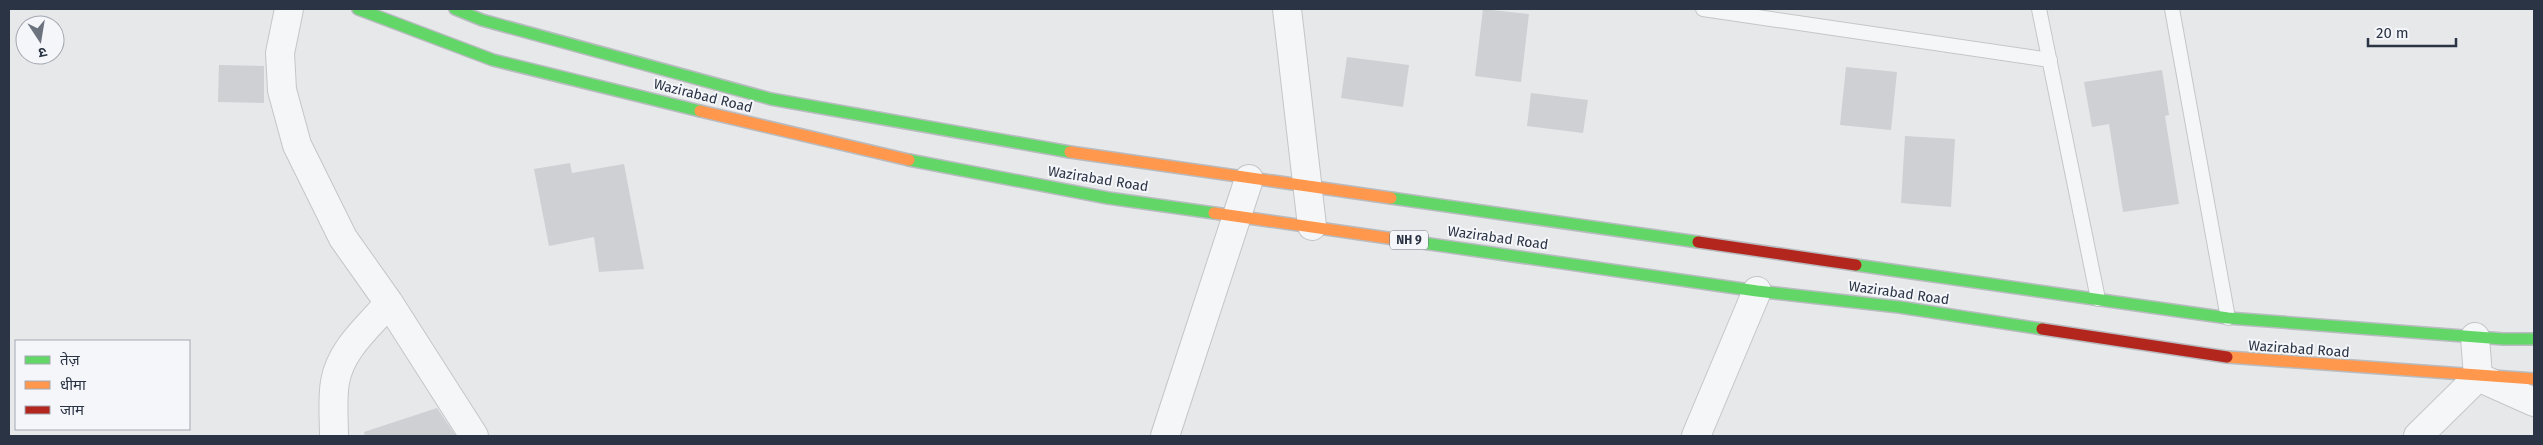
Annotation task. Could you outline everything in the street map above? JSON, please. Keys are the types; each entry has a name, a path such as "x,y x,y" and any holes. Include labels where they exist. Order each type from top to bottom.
{"highway":[{"name":"Wazirabad Road","path":"358,9 493,60 881,155 1108,198 1757,291 1899,307 2244,360 2478,377 2534,379"},
{"name":"Wazirabad Road","path":"455,9 482,20 770,99 1087,155 2228,318 2534,340"}],"street":[{"path":"288,9 280,53 282,90 297,145 343,238 389,303 474,436"},
{"path":"1287,9 1312,226"},
{"path":"1166,436 1239,216 1249,178"},
{"path":"1696,436 1757,291"},
{"path":"334,436 335,382 340,362 350,347 389,303"},
{"path":"2418,436 2478,377 2475,337"},
{"path":"2478,377 2534,402"}],"lane":[{"path":"1703,9 2050,60"},
{"path":"2039,9 2098,299"},
{"path":"2172,9 2228,318"}],"building":[{"path":"1483,9 1529,14 1521,82 1475,76"},
{"path":"1347,57 1409,65 1403,107 1341,98"},
{"path":"219,65 264,66 264,103 218,102"},
{"path":"1846,67 1897,72 1891,130 1840,125"},
{"path":"2162,70 2169,115 2165,116 2179,204 2123,212 2109,124 2092,127 2084,82"},
{"path":"1531,93 1588,100 1583,133 1527,126"},
{"path":"1905,136 1955,139 1951,207 1901,203"},
{"path":"570,163 572,173 624,164 644,269 599,272 594,237 549,246 534,169"},
{"path":"437,408 456,436 365,436 364,432"}],"traffic: fast":[{"path":"358,9 493,60 700,111"},
{"path":"455,9 482,20 771,99 1070,152"},
{"path":"909,160 1108,198 1214,213"},
{"path":"1391,198 1698,242"},
{"path":"1402,240 1757,291 1899,307 2042,329"},
{"path":"1856,265 2228,318 2503,339 2534,339"}],"traffic: slow":[{"path":"700,111 909,160"},
{"path":"1070,152 1391,198"},
{"path":"1214,213 1402,240"},
{"path":"2227,357 2534,379"}],"traffic: jam":[{"path":"1698,242 1856,265"},
{"path":"2042,329 2227,357"}]}
